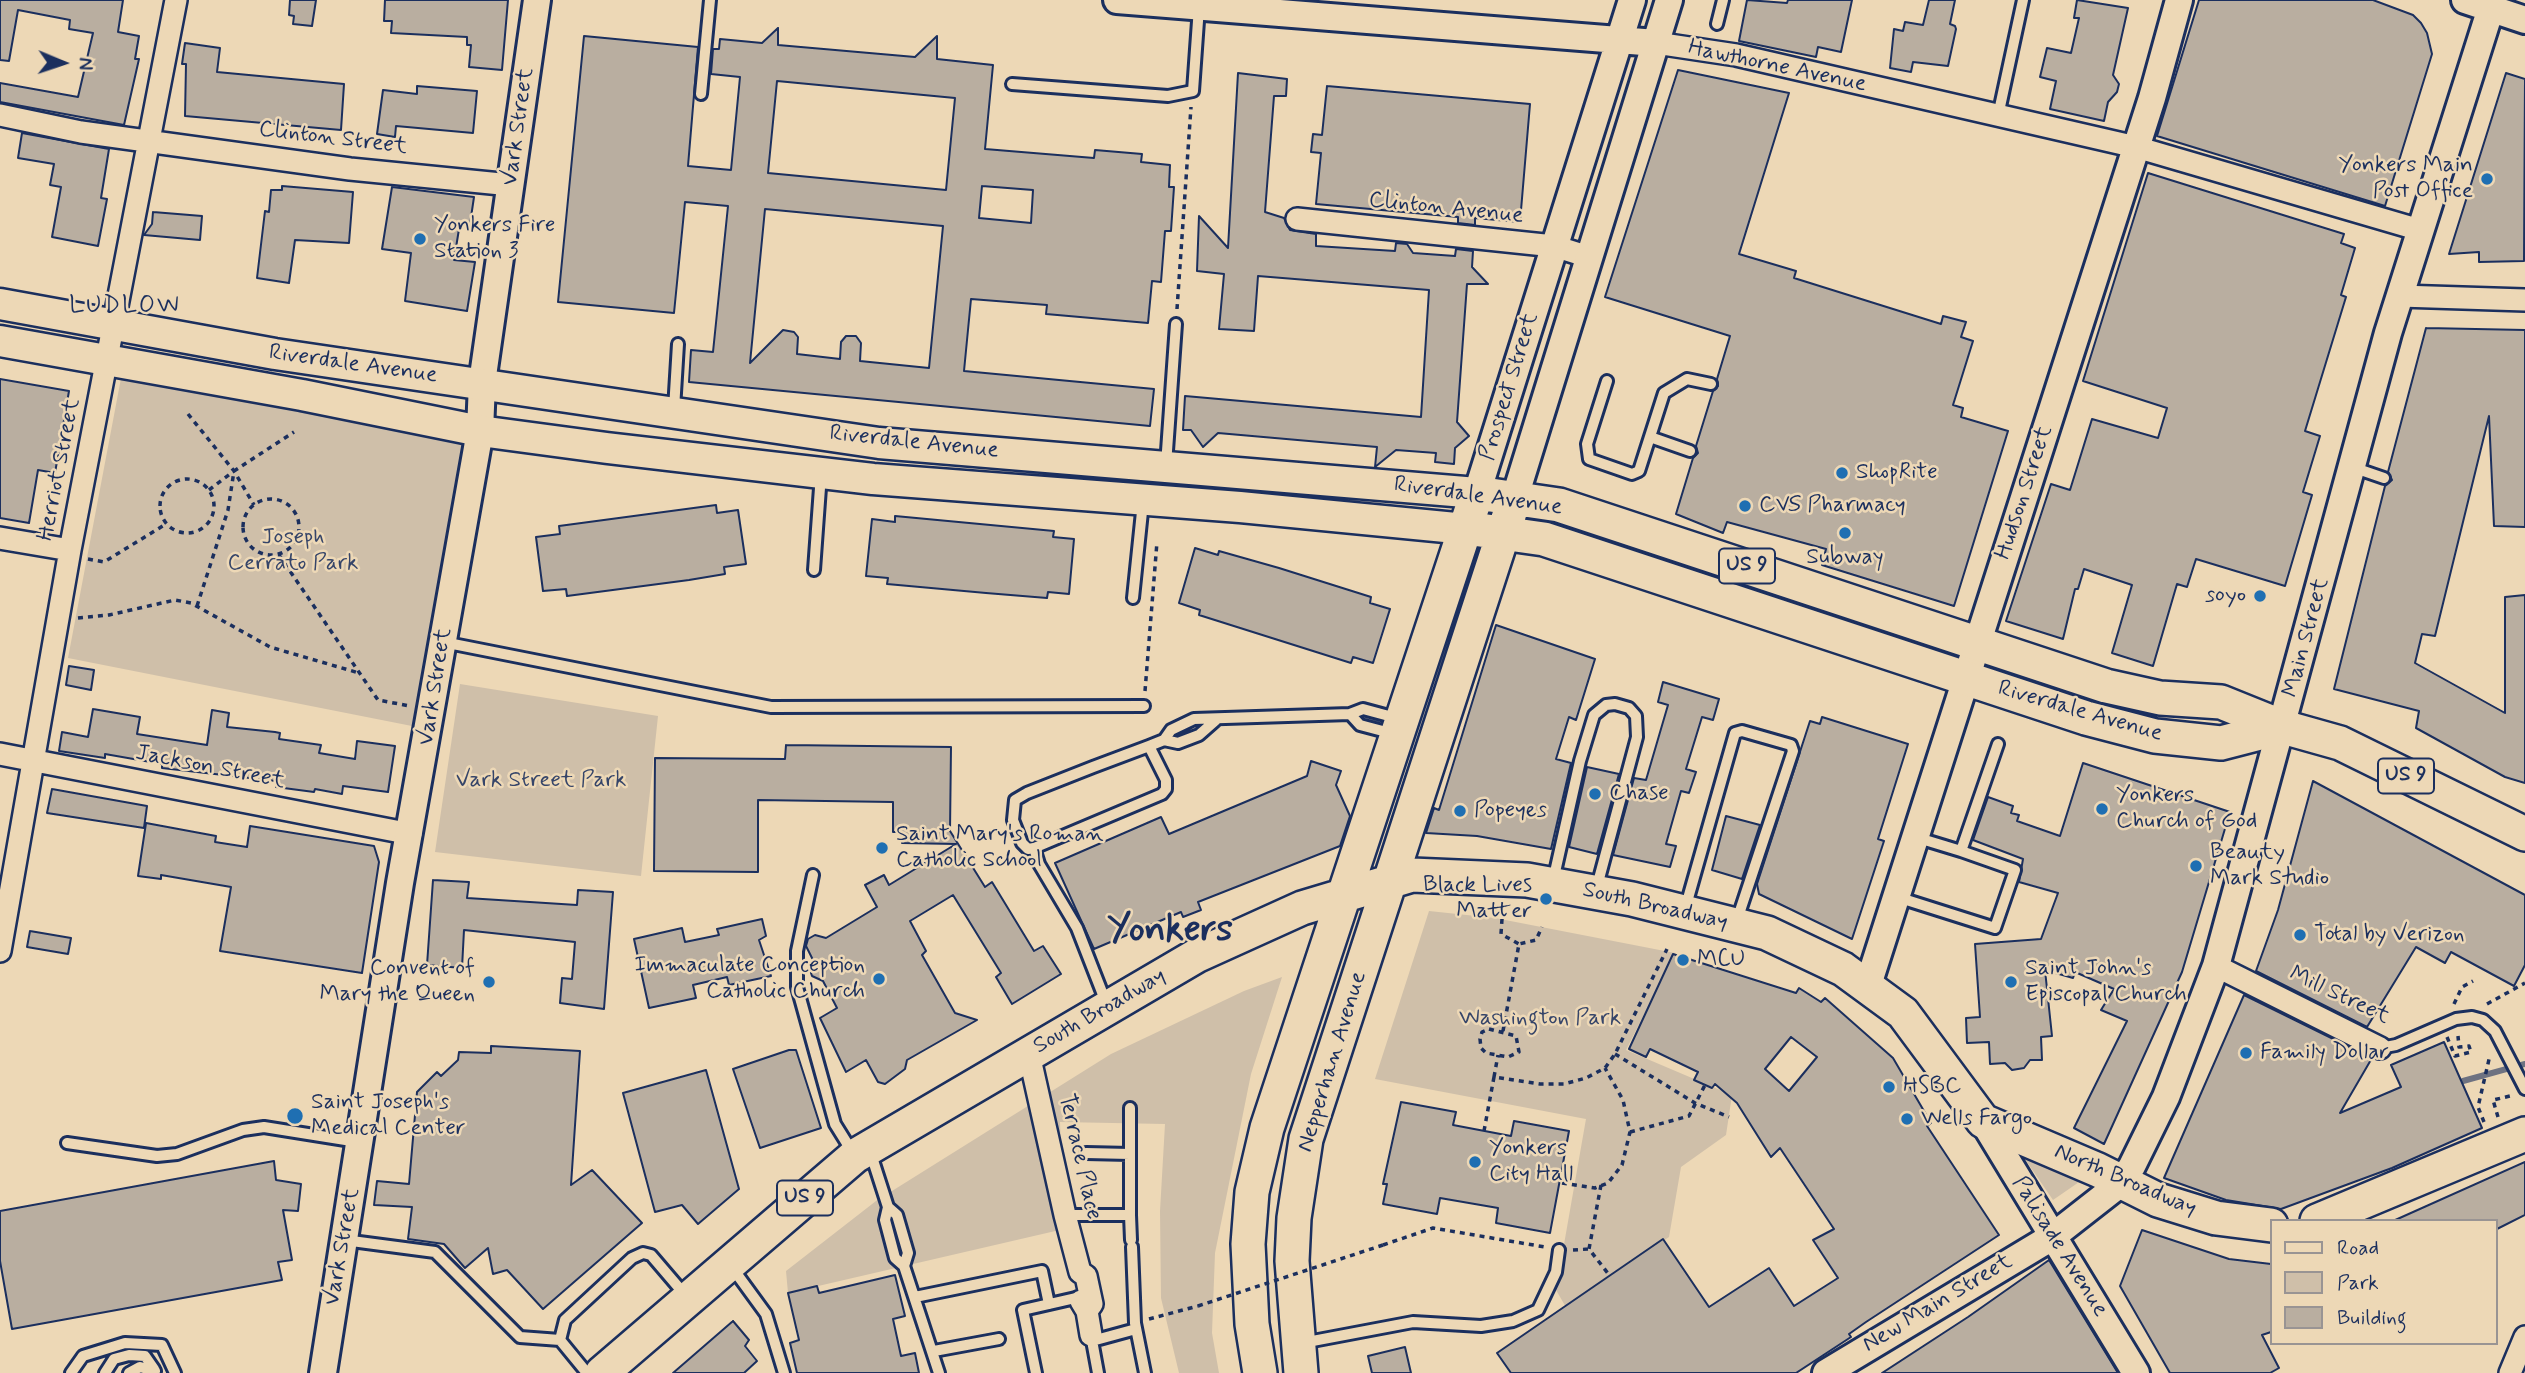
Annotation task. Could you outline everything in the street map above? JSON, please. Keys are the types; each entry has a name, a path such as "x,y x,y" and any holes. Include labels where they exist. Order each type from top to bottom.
{"main road":[{"name":"Riverdale Avenue","path":"0,304 275,354 879,443 1477,493 1559,505 2106,686 2160,698 2221,702 2283,727"},
{"name":"Riverdale Avenue","path":"0,341 480,431 873,479 1151,500 1503,532 1544,539 2086,718 2155,736 2221,743 2283,727"},
{"name":"Prospect Street","path":"1346,893 1477,493"},
{"name":"Prospect Street","path":"1391,880 1514,497"},
{"name":"US 9","path":"2283,727 2340,743 2525,834"},
{"name":"South Broadway","path":"614,1368 688,1298 862,1152 1196,956 1302,908 1391,880 1433,874 1552,885 1685,912 1767,933 1813,953 1868,985 1903,1013 1983,1121"},
{"name":"Nepperhan Avenue","path":"1299,1359 1293,1240 1306,1139 1391,880"},
{"name":"Nepperhan Avenue","path":"1260,1373 1249,1274 1252,1192 1267,1128 1346,893"},
{"name":"North Broadway","path":"1983,1121 2098,1170 2158,1200 2216,1218 2270,1225"},
{"path":"2321,1219 2525,1134"}],"street":[{"name":"Herriot Street","path":"0,951 70,550 176,0"},
{"name":"Vark Street","path":"323,1373 400,883 411,834 480,431 482,383 537,0"},
{"name":"Hawthorne Avenue","path":"1117,0 1656,43 1735,55 2136,147 2420,230"},
{"name":"Prospect Street","path":"1477,493 1632,0"},
{"name":"Prospect Street","path":"1514,497 1669,0"},
{"name":"Hudson Street","path":"1868,985 2136,147 2179,0"},
{"path":"2465,0 2491,4 2525,20"},
{"name":"Main Street","path":"2052,1237 2120,1183 2132,1166 2166,1097 2216,966 2400,296 2491,4"},
{"name":"Clinton Street","path":"0,115 81,132 349,169 511,185"},
{"name":"Clinton Avenue","path":"1297,219 1554,246 1589,257"},
{"path":"2400,296 2525,300"},
{"path":"0,538 70,550"},
{"name":"Jackson Street","path":"0,754 411,834"},
{"name":"Mill Street","path":"2216,966 2380,1048"},
{"name":"Terrace Place","path":"1029,1054 1065,1215 1080,1272 1086,1276 1092,1304 1084,1304 1092,1338"},
{"name":"Palisade Avenue","path":"1983,1121 2136,1373"},
{"name":"New Main Street","path":"1826,1373 2052,1237"},
{"path":"2510,1373 2525,1337"}],"lane":[{"path":"701,94 710,0"},
{"path":"1717,24 1723,0"},
{"path":"1998,116 2023,0"},
{"path":"1012,84 1168,96 1193,91 1199,7"},
{"path":"1166,465 1176,324"},
{"path":"674,412 678,344"},
{"path":"1607,381 1587,444 1589,459 1632,474 1639,471 1664,393 1686,379 1711,384"},
{"path":"1650,438 1690,451"},
{"path":"2352,467 2384,478"},
{"path":"814,570 821,471"},
{"path":"1133,598 1151,500"},
{"path":"443,642 771,707 1144,706"},
{"path":"1552,885 1580,761 1594,715 1606,705 1615,704 1629,708 1636,716 1637,737 1595,892"},
{"path":"1149,746 1166,780 1166,789 1162,794 1028,849 1022,843 1013,820 1015,800 1149,746 1164,740 1171,730 1194,719 1350,714 1363,709 1400,727"},
{"path":"1350,714 1360,724 1400,727"},
{"path":"1685,912 1735,733 1742,731 1791,745 1793,751 1735,925"},
{"path":"1961,851 1998,744"},
{"path":"1896,897 1995,928 2015,870 1915,837"},
{"path":"1039,845 1039,864 1077,928 1108,1007"},
{"path":"813,874 797,951 797,987 835,1124 862,1152 888,1207 897,1215 908,1254 905,1265 939,1373"},
{"path":"2456,1019 2472,1017 2483,1020 2495,1031 2523,1085"},
{"name":"Mill Street","path":"2380,1048 2396,1045 2456,1019"},
{"path":"1129,1108 1130,1215 1136,1329 1145,1373"},
{"path":"67,1143 157,1156 177,1154 243,1130 264,1127 361,1142"},
{"path":"1086,1153 1130,1154"},
{"path":"1065,1215 1130,1215"},
{"path":"344,1240 435,1252 520,1337 560,1340 587,1373"},
{"path":"1299,1359 1413,1322 1481,1326 1513,1321 1538,1310 1556,1272 1559,1250"},
{"path":"560,1340 565,1320 632,1258 643,1253 651,1255 688,1298"},
{"path":"729,1263 766,1314 784,1373"},
{"path":"915,1297 1042,1270 1049,1304"},
{"path":"1035,1373 1023,1310 1049,1304 1084,1304"},
{"path":"1098,1373 1092,1338 1136,1329"},
{"path":"934,1351 999,1339"},
{"path":"71,1373 83,1356 125,1343 162,1345 175,1373"},
{"path":"105,1373 114,1359 129,1355 145,1356 156,1371"},
{"path":"129,1373 140,1367 156,1371"}],"path":[{"path":"1176,324 1193,91"},
{"path":"188,414 234,471 254,505"},
{"path":"209,490 293,432"},
{"path":"197,606 228,510 234,471"},
{"path":"190,478 199,481 209,490 214,512 205,526 198,531 181,533 166,524 160,507 161,497 172,483 190,478"},
{"path":"267,499 277,500 293,509 298,517 299,527 294,544 279,555 260,554 246,542 243,523 254,505 267,499"},
{"path":"1144,706 1151,500"},
{"path":"70,550 94,562 104,562 166,524"},
{"path":"279,555 378,700 432,711"},
{"path":"59,620 109,615 175,600 197,606 270,647 359,673"},
{"path":"1502,919 1501,934 1510,942 1519,944 1536,940 1542,927"},
{"path":"1503,1031 1519,944"},
{"path":"1494,1077 1540,1084 1564,1084 1586,1078 1605,1068 1615,1054 1667,949"},
{"path":"2456,1019 2454,1003 2457,994 2468,982 2473,981"},
{"path":"2494,1000 2525,983"},
{"path":"2441,1026 2455,1056 2471,1052 2469,1046 2462,1048 2457,1044 2459,1033 2465,1030"},
{"path":"1489,1029 1503,1031 1516,1036 1520,1044 1519,1052 1514,1056 1486,1053 1481,1048 1482,1032 1489,1029"},
{"path":"2478,1107 2490,1049"},
{"path":"1615,1054 1695,1103 1729,1117"},
{"path":"1484,1131 1498,1055"},
{"path":"1562,1183 1595,1188 1608,1183 1622,1165 1630,1132 1623,1100 1605,1068"},
{"path":"1630,1132 1689,1116 1706,1085"},
{"path":"1601,1185 1589,1250 1610,1276"},
{"path":"1198,1306 1433,1228 1559,1250 1589,1250"}],"green space":[{"name":"Joseph Cerrato Park","path":"122,373 467,428 417,727 68,658"},
{"name":"Vark Street Park","path":"460,684 658,716 641,876 435,852"},
{"name":"Washington Park","path":"1429,911 1495,918 1675,953 1626,1050 1732,1095 1726,1135 1681,1167 1669,1237 1610,1276 1567,1309 1556,1290 1586,1119 1375,1079"},
{"path":"1282,977 1251,1074 1215,1253 1212,1333 1219,1373 1179,1373 1161,1298 1160,1211 1165,1124 1060,1122 1064,1229 788,1293 786,1271 876,1201 1111,1054 1244,991"},
{"path":"2018,1149 2082,1180 2053,1200"}],"building":[{"path":"0,0 123,0 118,32 139,36 135,59 139,59 124,125 0,102 0,83 78,97 93,33 69,29 70,20 18,10 9,61 0,60"},
{"path":"290,0 316,0 312,26 293,24 294,16 289,15"},
{"path":"385,0 508,0 502,70 469,67 471,45 467,45 467,37 391,33 392,21 384,21"},
{"path":"1747,0 1787,3 1788,0 1852,0 1841,52 1818,47 1816,57 1739,41"},
{"path":"1929,0 1955,0 1950,24 1956,29 1948,66 1913,62 1911,72 1890,68 1894,29 1903,31 1905,22 1923,25"},
{"path":"2077,0 2128,8 2113,75 2119,84 2117,92 2108,102 2104,121 2050,109 2056,81 2040,77 2047,48 2071,53 2079,18 2074,18"},
{"path":"2199,0 2373,0 2413,15 2421,23 2427,33 2432,54 2385,206 2157,136"},
{"path":"778,28 778,45 915,57 937,36 937,59 993,65 985,149 1094,158 1095,150 1142,154 1141,162 1170,165 1169,187 1174,187 1171,231 1165,231 1161,282 1152,281 1148,323 1046,314 1047,305 971,299 964,371 1154,389 1150,426 689,382 691,350 713,352 728,206 685,202 674,313 558,302 584,36 698,47 688,166 731,170 740,77 711,74 713,49 719,49 720,39 762,43","holes":["777,81 955,98 946,190 768,173","982,186 1033,190 1031,223 979,218","765,209 943,226 929,368 860,361 861,343 856,336 846,336 841,342 840,359 797,354 798,337 794,332 783,330 750,363"]},
{"path":"185,43 220,48 217,72 344,84 341,130 185,116 186,64 182,64"},
{"name":"ShopRite","path":"1678,70 1789,93 1739,254 1796,271 1794,278 1941,324 1943,316 1966,322 1961,337 1973,341 1953,405 1963,408 1961,417 2008,431 1954,606 1822,565 1826,549 1727,522 1723,533 1676,514 1693,458 1698,453 1696,446 1713,391 1718,386 1717,379 1730,336 1605,297"},
{"path":"1238,73 1287,79 1286,96 1274,96 1265,212 1284,218 1290,230 1316,234 1316,246 1395,251 1396,243 1407,244 1413,253 1455,256 1456,249 1473,251 1472,267 1488,284 1467,284 1457,422 1469,436 1455,448 1454,464 1435,462 1436,453 1396,450 1375,467 1377,447 1218,433 1203,447 1191,430 1183,430 1185,396 1421,417 1429,290 1258,276 1254,331 1219,329 1224,274 1197,271 1199,216 1228,248"},
{"name":"Yonkers Main Post Office","path":"2506,73 2525,79 2524,261 2479,262 2479,252 2449,254"},
{"path":"417,86 477,91 473,133 396,126 395,137 377,134 383,90 417,94"},
{"path":"1327,86 1530,104 1520,222 1475,218 1475,225 1458,223 1458,217 1316,204 1321,153 1311,152 1313,134 1322,135"},
{"path":"22,133 109,149 101,198 107,199 98,246 52,237 61,187 50,185 54,164 18,158"},
{"path":"2148,173 2344,234 2341,243 2355,248 2341,295 2346,297 2305,431 2320,436 2303,492 2312,495 2285,586 2196,559 2187,587 2177,584 2153,666 2112,653 2132,585 2084,569 2078,589 2075,589 2063,639 2006,621 2051,484 2070,490 2092,419 2158,438 2167,408 2083,381"},
{"path":"282,186 353,192 349,243 295,240 289,283 257,278 265,211 269,212 271,190 282,190"},
{"path":"392,187 474,197 470,224 459,229 454,260 475,262 467,311 405,301 411,253 382,249"},
{"path":"153,212 202,216 200,240 144,235 152,224"},
{"path":"2426,328 2525,330 2525,527 2494,526 2489,416 2435,636 2422,634 2415,663 2505,713 2505,597 2525,595 2525,783 2505,777 2416,728 2419,711 2334,689 2385,486 2392,480 2388,472"},
{"path":"0,379 69,391 55,473 38,470 29,523 0,518"},
{"path":"716,505 717,513 738,510 746,564 724,567 725,574 689,580 567,596 566,589 543,591 536,537 560,534 559,526"},
{"path":"895,516 1054,531 1053,537 1074,539 1069,594 1048,592 1047,598 986,593 887,584 888,578 866,576 872,519 895,522"},
{"path":"1195,548 1218,555 1219,551 1279,568 1371,597 1370,603 1390,609 1373,663 1353,657 1351,663 1199,615 1200,610 1179,603"},
{"path":"1496,625 1595,659 1576,720 1569,717 1556,759 1571,763 1551,849 1477,836 1426,833 1434,808 1439,810"},
{"path":"69,666 94,670 91,690 66,685"},
{"path":"1663,682 1719,699 1713,720 1702,717 1686,769 1696,772 1689,793 1681,791 1666,844 1676,846 1670,867 1613,855 1634,778 1646,780 1668,705 1658,702"},
{"path":"93,709 140,717 137,734 207,745 212,710 229,713 227,727 280,733 279,739 321,745 319,753 355,759 357,741 395,746 388,792 343,786 342,794 315,789 314,792 276,787 276,781 162,768 162,764 105,754 105,758 59,751 62,732 88,737"},
{"path":"1822,717 1908,744 1878,839 1884,841 1852,939 1759,894 1757,884 1810,721 1820,724"},
{"path":"786,745 951,747 950,831 985,887 992,882 1034,951 1043,946 1061,974 1012,1004 996,977 1001,973 953,895 910,921 926,951 922,955 955,1013 977,1020 907,1060 905,1069 885,1084 878,1082 866,1060 846,1072 820,1018 837,1008 823,981 812,976 810,970 814,962 806,946 808,939 815,935 826,938 877,907 865,885 884,875 889,885 956,844 902,843 902,832 893,832 893,802 758,800 758,872 654,871 655,758 785,759"},
{"path":"1311,761 1341,771 1336,785 1350,816 1340,846 1198,902 1201,910 1183,917 1181,912 1094,949 1055,863 1161,817 1169,834 1307,776"},
{"path":"2083,763 2230,812 2182,972 2104,1144 2074,1128 2127,1021 2101,1010 2114,989 2075,972 2073,978 2045,970 2052,1036 2041,1037 2042,1060 2030,1060 2024,1068 2012,1070 2005,1063 1990,1064 1989,1042 1967,1043 1966,1018 1980,1017 1975,944 2041,939 2058,893 2019,882 2023,859 1973,840 1988,797 2013,806 2011,813 2019,815 2017,821 2060,836"},
{"name":"Chase","path":"1587,767 1619,774 1597,854 1569,847"},
{"path":"2313,781 2525,895 2525,965 2514,986 2451,952 2445,963 2416,947 2367,1027 2256,971 2278,910"},
{"path":"52,789 147,806 144,828 47,813"},
{"path":"1726,816 1760,825 1742,879 1712,870"},
{"path":"146,823 216,836 215,842 247,847 250,826 374,846 379,862 362,973 220,951 231,887 161,875 161,879 138,876"},
{"path":"433,880 469,882 467,898 577,905 578,890 613,892 604,1009 560,1003 562,978 572,979 575,942 464,930 462,968 427,965"},
{"path":"762,919 766,936 759,940 771,976 729,985 727,977 693,985 696,998 649,1008 634,939 682,928 685,942 719,935 717,929"},
{"path":"30,931 71,938 68,954 27,947"},
{"path":"1673,954 1796,993 1799,988 1821,1002 1825,998 1893,1058 1931,1123 1927,1126 1999,1235 1866,1322 1849,1334 1851,1337 1796,1373 1511,1373 1497,1353 1663,1239 1709,1307 1769,1268 1794,1306 1838,1278 1813,1240 1834,1229 1780,1148 1771,1157 1737,1103 1715,1084 1712,1088 1694,1080 1698,1072 1650,1049 1646,1057 1629,1049","holes":["1791,1037 1817,1057 1789,1091 1765,1069"]},
{"path":"2244,995 2372,1058 2340,1113 2401,1087 2391,1065 2444,1042 2482,1128 2392,1168 2281,1209 2226,1200 2164,1178"},
{"name":"Saint Joseph's Medical Center","path":"491,1046 580,1051 571,1185 592,1170 642,1223 543,1309 507,1270 493,1274 488,1248 465,1268 444,1244 408,1239 412,1207 374,1205 377,1181 409,1184 417,1092 437,1072 441,1076 458,1060 459,1052 491,1053"},
{"path":"796,1050 821,1128 760,1148 733,1069"},
{"path":"706,1070 739,1189 698,1224 682,1205 655,1212 623,1093"},
{"name":"Yonkers City Hall","path":"1401,1102 1456,1112 1453,1125 1511,1136 1514,1121 1569,1131 1550,1233 1496,1223 1498,1208 1440,1198 1437,1214 1383,1204 1387,1184 1383,1184"},
{"path":"274,1161 276,1180 301,1184 298,1211 283,1210 292,1260 278,1262 282,1280 12,1329 0,1261 0,1211"},
{"path":"2525,1162 2525,1215 2497,1229 2497,1219 2397,1219"},
{"path":"2142,1230 2229,1259 2270,1264 2270,1332 2262,1335 2279,1368 2270,1373 2170,1373 2120,1286"},
{"path":"2049,1260 2118,1373 1882,1373 1968,1317"},
{"path":"895,1275 905,1316 893,1319 901,1356 915,1353 919,1373 797,1373 790,1343 799,1340 788,1293 817,1286 819,1293"},
{"path":"733,1321 749,1340 745,1346 757,1361 744,1373 673,1373"},
{"path":"1405,1347 1411,1373 1372,1373 1368,1356"}],"waterway":[{"path":"2463,1081 2525,1064"}],"place":[{"name":"Yonkers Main Post Office","path":"2487,179"},
{"name":"Yonkers Fire Station 3","path":"420,239"},
{"name":"ShopRite","path":"1842,473"},
{"name":"CVS Pharmacy","path":"1745,506"},
{"name":"Subway","path":"1845,533"},
{"name":"soyo","path":"2260,596"},
{"name":"Chase","path":"1595,794"},
{"name":"Yonkers Church of God","path":"2102,809"},
{"name":"Popeyes","path":"1460,811"},
{"name":"Saint Mary's Roman Catholic School","path":"882,848"},
{"name":"Beauty Mark Studio","path":"2196,866"},
{"name":"Black Lives Matter","path":"1546,899"},
{"name":"Total by Verizon","path":"2300,935"},
{"name":"MCU","path":"1683,960"},
{"name":"Immaculate Conception Catholic Church","path":"879,979"},
{"name":"Convent of Mary the Queen","path":"489,982"},
{"name":"Saint John's Episcopal Church","path":"2011,982"},
{"name":"Family Dollar","path":"2246,1053"},
{"name":"HSBC","path":"1889,1087"},
{"name":"Saint Joseph's Medical Center","path":"295,1116"},
{"name":"Wells Fargo","path":"1907,1119"},
{"name":"Yonkers City Hall","path":"1475,1162"}],"district":[{"name":"LUDLOW","path":"125,307"},
{"name":"Yonkers","path":"1170,932"}]}
